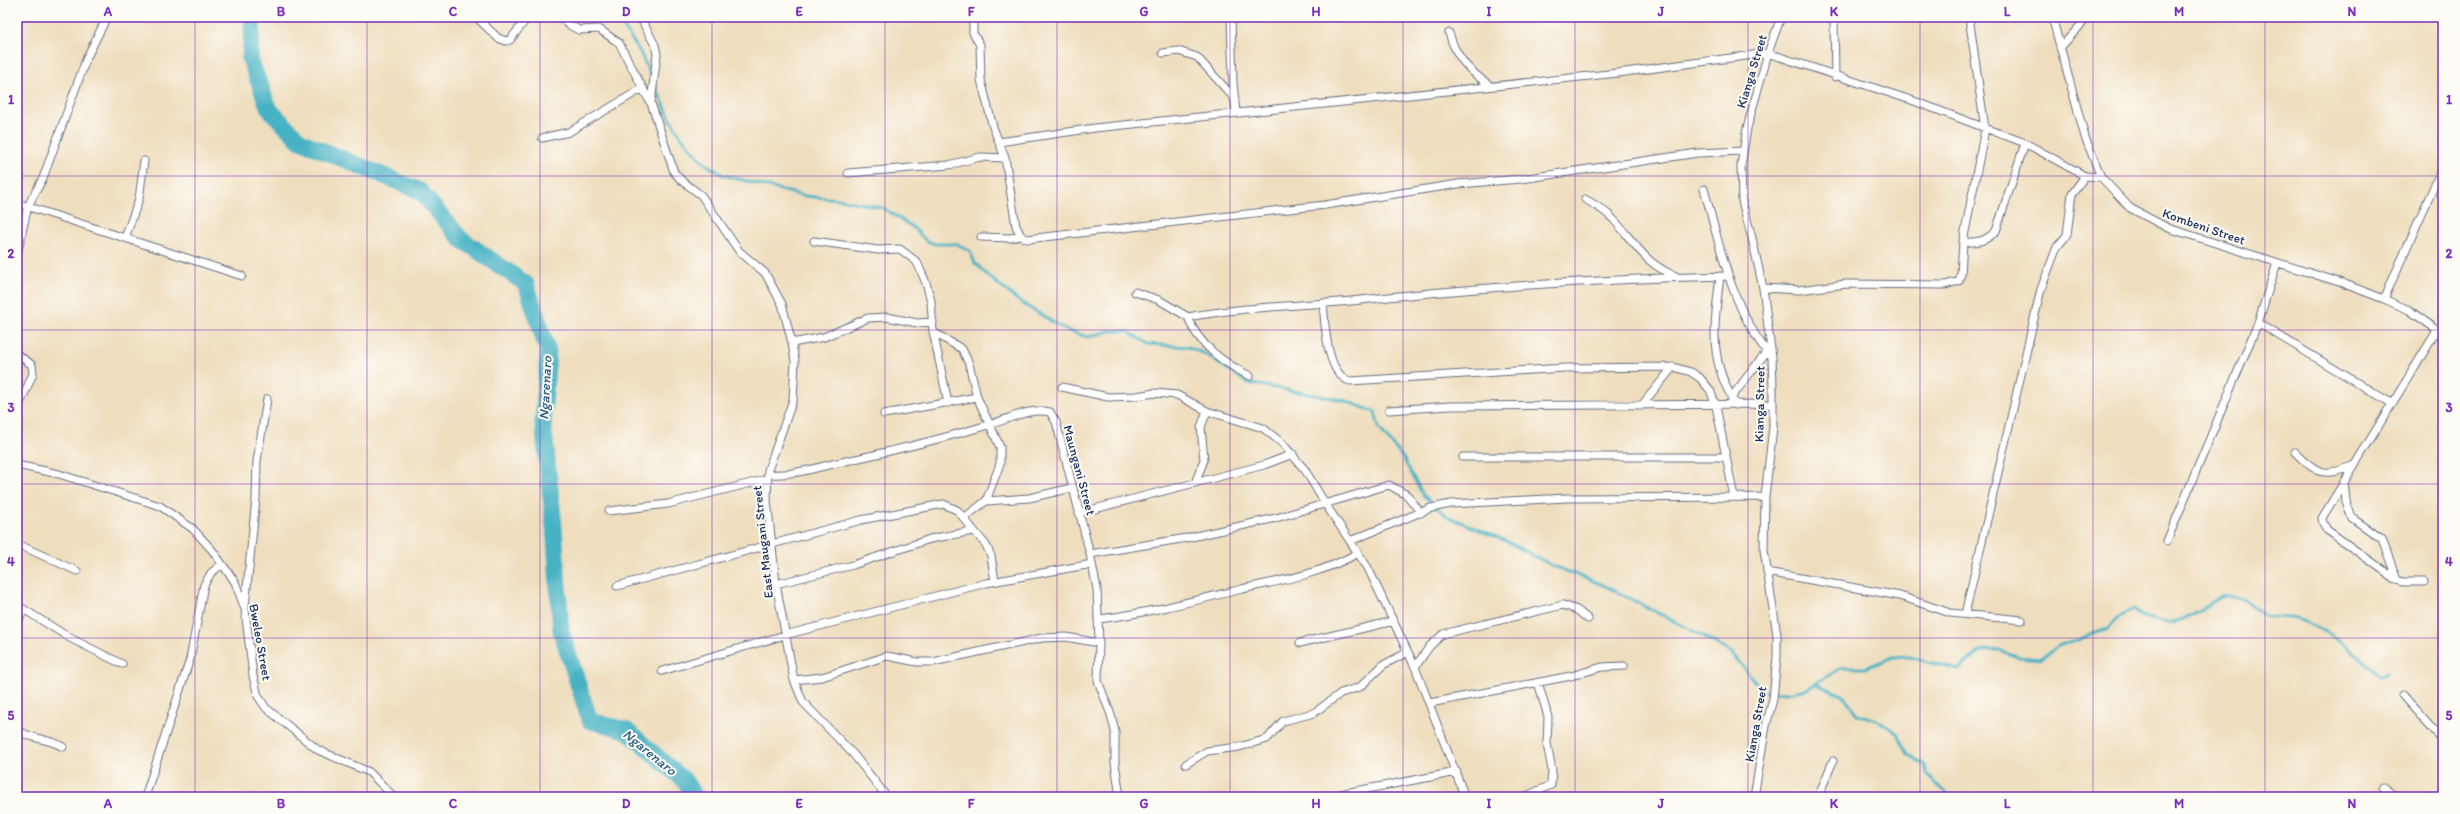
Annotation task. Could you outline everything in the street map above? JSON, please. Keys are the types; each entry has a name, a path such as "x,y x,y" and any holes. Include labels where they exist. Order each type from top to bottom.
{"street":[{"path":"17,254 28,206 43,178 87,57 107,17"},
{"path":"476,17 498,38 506,41 510,40 528,17"},
{"path":"560,17 569,25 579,30 598,30 619,43 651,103"},
{"name":"East Maugani Street","path":"640,17 655,45 657,54 651,103 674,172 682,181 701,195 739,251 765,273 782,304 792,343 795,362 793,400 767,476 767,500 776,584 794,680 803,702 854,755 887,797"},
{"path":"973,17 973,33 980,45 982,80 993,127 1005,158 1016,226 1021,236"},
{"path":"1231,17 1236,113"},
{"name":"Kianga Street","path":"1754,797 1766,726 1774,699 1777,657 1777,635 1767,572 1765,497 1773,404 1772,357 1763,288 1742,201 1741,166 1747,128 1768,53 1781,17"},
{"path":"1834,17 1835,77"},
{"path":"1763,288 1799,290 1846,284 1953,284 1959,281 1961,274 1963,242 1985,129 1981,87 1969,17"},
{"name":"Kombeni Street","path":"2052,17 2085,137 2101,177 2117,197 2147,218 2168,228 2384,299 2409,310 2441,332"},
{"path":"2060,48 2088,17"},
{"path":"1450,33 1459,57 1468,69 1491,86"},
{"path":"1163,53 1178,51 1197,57 1235,99"},
{"path":"999,142 1095,128 1618,73 1768,53 1835,77 1914,102 2025,143 2085,176 2101,177"},
{"path":"542,138 569,132 643,88"},
{"path":"1963,242 1981,242 1989,238 1996,231 2025,143"},
{"path":"981,237 1010,238 1021,236 1035,240 1325,205 1458,184 1521,179 1698,153 1743,152"},
{"path":"848,173 949,165 980,157 1005,158"},
{"path":"125,238 139,199 144,161"},
{"path":"2384,299 2443,166"},
{"path":"1965,614 2041,290 2057,247 2067,235 2072,194 2085,176"},
{"path":"1704,189 1729,276 1752,333 1772,357"},
{"path":"1585,199 1600,207 1612,218 1645,258 1663,271 1680,277"},
{"path":"17,204 28,206 64,220 242,276"},
{"path":"814,241 878,250 900,249 906,252 916,262 926,283 933,332 948,402"},
{"path":"2167,541 2258,323 2277,263"},
{"path":"1720,276 1715,355 1718,371 1736,405"},
{"path":"1188,317 1224,310 1545,284 1729,276"},
{"path":"1135,292 1159,300 1188,317 1192,328 1212,350 1232,367 1250,376"},
{"path":"1322,303 1327,345 1334,365 1342,378 1350,381 1566,368 1673,367 1691,372 1700,378 1710,390 1716,406 1734,497"},
{"path":"792,343 824,337 868,318 887,317 917,323 932,322"},
{"path":"2258,323 2391,403"},
{"path":"933,332 962,350 969,364 977,397 1001,454 998,471 986,501 964,518"},
{"path":"2424,582 2403,582 2397,580 2340,541 2323,523 2322,518 2327,506 2354,465 2391,403 2441,332"},
{"path":"1731,398 1767,351"},
{"path":"17,354 32,365 33,374 17,410"},
{"path":"1641,406 1673,367"},
{"path":"1062,387 1108,397 1136,396 1155,393 1177,395 1208,411 1263,428 1274,435 1293,454 1305,470 1326,505 1368,568 1415,667 1466,797"},
{"path":"884,414 977,397"},
{"path":"245,610 256,499 257,461 267,399"},
{"path":"1389,410 1450,406 1716,406 1773,404"},
{"name":"Maungani Street","path":"608,511 668,504 767,476 791,474 908,448 1036,410 1050,412 1056,422 1092,564 1099,619 1098,681 1115,732 1115,763 1120,797"},
{"path":"1195,483 1204,460 1201,427 1208,411"},
{"path":"2295,452 2307,464 2325,474 2333,473 2354,465"},
{"path":"1079,513 1264,465 1293,454"},
{"path":"1463,457 1726,457"},
{"name":"Bweleo Street","path":"17,465 74,478 160,506 193,529 235,582 245,610 253,676 258,696 266,708 318,750 369,772 394,797"},
{"path":"2344,481 2346,501 2352,518 2382,539 2397,580"},
{"path":"1090,554 1187,538 1326,505 1389,485 1407,495 1421,513"},
{"path":"986,501 1029,498 1072,488"},
{"path":"1350,541 1421,513 1451,504 1521,500 1765,497"},
{"path":"617,586 861,520 943,504 950,506 964,518 973,531 986,545 991,556 995,582"},
{"path":"776,584 853,565 938,537 973,531"},
{"path":"17,544 77,572"},
{"path":"1099,619 1191,603 1311,574 1335,566 1358,553"},
{"path":"145,797 190,659 204,585 211,573 222,564"},
{"path":"662,671 785,635 995,582 1092,564"},
{"path":"1767,572 1894,595 1950,613 2022,620"},
{"path":"17,605 75,641 122,664"},
{"path":"1415,667 1430,646 1443,634 1563,605 1577,610 1588,619"},
{"path":"17,623 24,609"},
{"path":"1300,643 1394,621"},
{"path":"794,680 822,677 887,656 917,662 933,662 1042,638 1066,637 1099,643"},
{"path":"1186,764 1207,751 1239,747 1267,740 1283,721 1314,714 1341,693 1360,687 1383,665 1408,652"},
{"path":"1430,704 1538,682 1602,667 1624,666"},
{"path":"1524,797 1545,789 1551,785 1552,779 1547,744 1548,717 1538,682"},
{"path":"2402,695 2443,741"},
{"path":"17,730 36,739 54,741 63,747"},
{"path":"1818,797 1832,761"},
{"path":"1324,797 1457,772"},
{"path":"2383,787 2396,797"}],"waterway":[{"name":"Ngarenaro","path":"253,17 250,59 269,109 300,141 420,191 461,239 526,284 548,351 543,422 554,526 561,631 590,721 626,730 684,780 695,797"},
{"path":"617,17 640,52 652,79"},
{"path":"655,86 672,122 683,139 703,162 723,175 804,196 839,199 883,208 914,228 926,241 936,244 957,244 970,251 975,263 988,276 1020,302 1066,330 1088,337 1110,331 1127,331 1148,344 1188,347 1205,354 1248,383 1343,400 1375,412 1379,428 1403,458 1423,495 1447,516 1508,542 1553,566 1601,584 1703,636 1732,653 1762,691 1787,693 1807,689 1841,668 1865,668 1893,657 1906,656 1958,670 1980,651 1999,650 2018,657 2041,659 2058,646 2108,629 2118,616 2133,609 2154,620 2172,622 2190,616 2217,599 2229,596 2237,597 2246,601 2266,615 2296,619 2308,623 2342,642 2362,658 2380,677 2386,673"},
{"path":"1815,684 1843,695 1858,714 1881,722 1898,734 1908,754 1925,765 1927,775 1951,797"}]}
